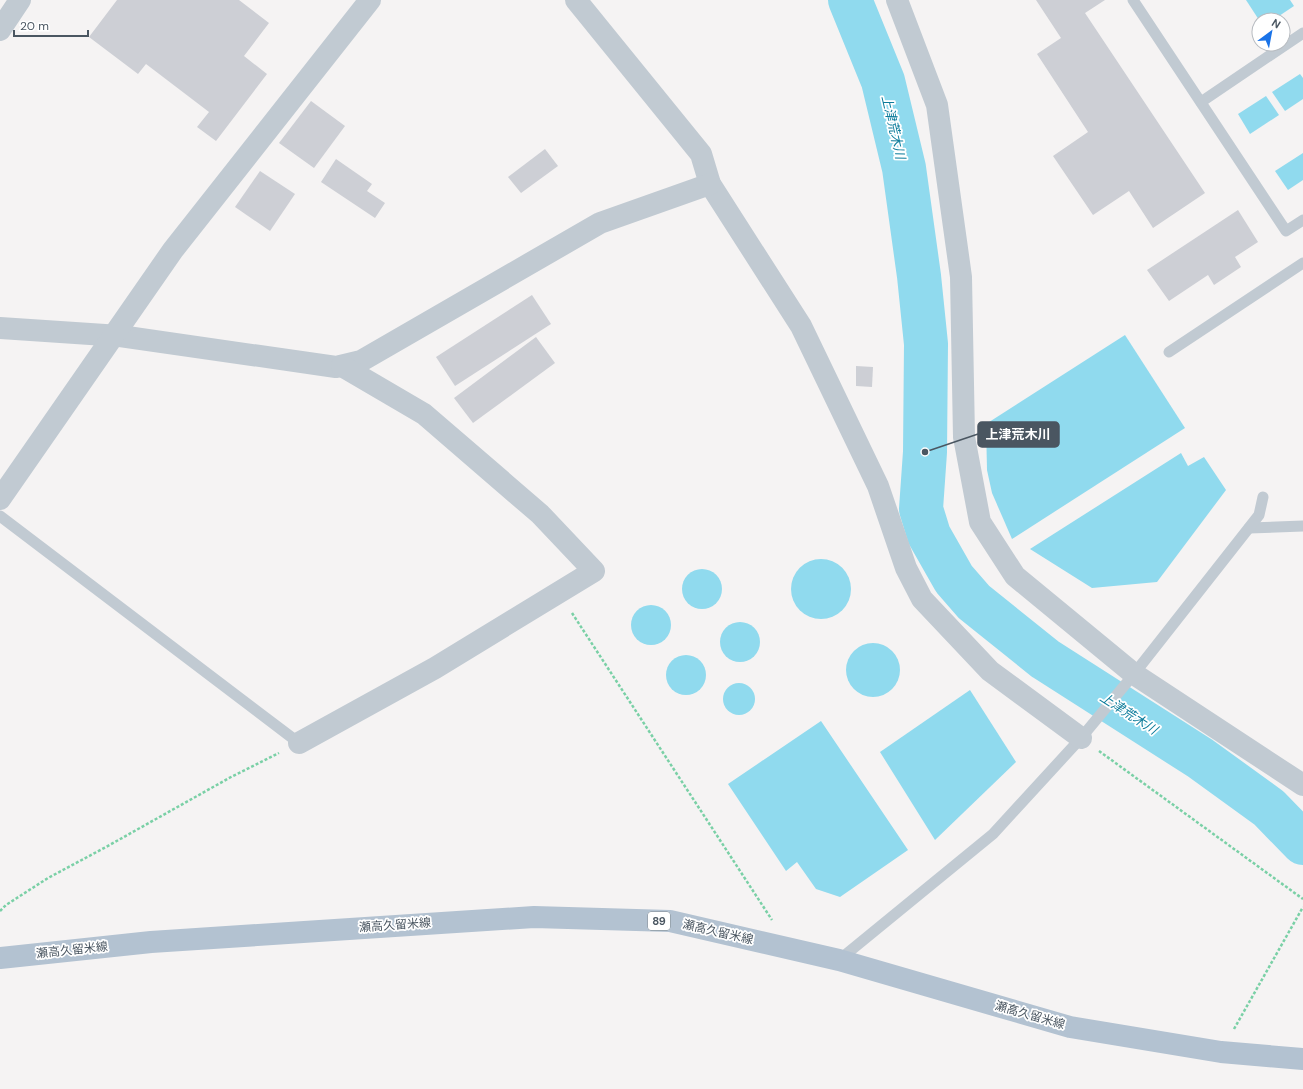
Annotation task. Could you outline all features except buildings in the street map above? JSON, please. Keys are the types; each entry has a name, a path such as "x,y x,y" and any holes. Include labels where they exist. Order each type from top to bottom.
{"main road":[{"name":"瀬高久留米線","path":"0,958 158,941 534,917 670,921 838,960 1070,1027 1221,1052 1303,1059"}],"street":[{"path":"0,30 20,0"},
{"path":"576,0 701,154 710,184 801,326 878,486 906,568 922,599 990,671 1081,738"},
{"path":"897,0 937,105 961,278 964,437 980,522 1015,576 1134,674 1303,785"},
{"path":"0,499 174,250 366,1"},
{"path":"0,328 114,335 336,367 342,366 361,361 600,223 710,184"},
{"path":"299,743 435,668 594,571 540,514 424,414 342,366"}],"lane":[{"path":"1133,0 1286,231 1303,220"},
{"path":"1201,102 1303,33"},
{"path":"1169,352 1303,263"},
{"path":"838,960 993,834 1081,738 1134,674 1259,515 1262,497"},
{"path":"0,516 299,743"},
{"path":"1249,528 1303,526"}],"path":[{"path":"558,592 790,949"},
{"path":"1081,738 1303,899"},
{"path":"0,911 6,905 48,878 231,777 299,743"},
{"path":"1221,1052 1303,907"}],"water":[{"path":"1246,0 1290,0 1294,6 1285,12 1254,12"},
{"path":"1300,74 1303,78 1303,99 1285,111 1272,92"},
{"path":"1266,96 1279,115 1250,134 1238,114"},
{"path":"1303,153 1303,180 1288,190 1275,171"},
{"path":"1125,335 1185,428 1012,539 992,493 987,470 986,424"},
{"path":"1181,453 1188,466 1204,457 1226,490 1157,582 1092,588 1030,549"},
{"path":"821,559 838,564 846,572 851,589 846,606 838,614 821,619 804,614 796,606 791,589 796,572 804,564"},
{"path":"698,569 706,569 713,572 719,578 722,589 719,600 713,606 706,609 698,609 691,606 685,600 682,593 682,585 685,578 691,572"},
{"path":"647,605 655,605 662,608 668,614 671,625 668,636 662,642 655,645 647,645 640,642 634,636 631,629 631,621 634,614 640,608"},
{"path":"736,622 744,622 751,625 757,631 760,642 757,653 751,659 744,662 736,662 729,659 723,653 720,646 720,638 723,631 729,625"},
{"path":"868,643 878,643 888,647 896,655 900,665 900,675 896,685 888,693 878,697 868,697 858,693 850,685 846,675 846,665 850,655 858,647"},
{"path":"682,655 690,655 697,658 703,664 706,675 703,686 697,692 690,695 682,695 675,692 669,686 666,679 666,671 669,664 675,658"},
{"path":"739,683 750,688 755,699 750,710 739,715 728,710 723,699 728,688"},
{"path":"970,690 1016,762 935,840 880,752"},
{"path":"821,721 908,850 840,897 816,889 797,862 786,871 728,784"}],"waterway":[{"name":"上津荒木川","path":"850,0 883,81 904,168 919,276 926,344 925,452 921,509 929,535 954,579 974,602 1045,659 1200,758 1269,808 1303,843"}],"place":[{"name":"上津荒木川","path":"925,452"}]}
